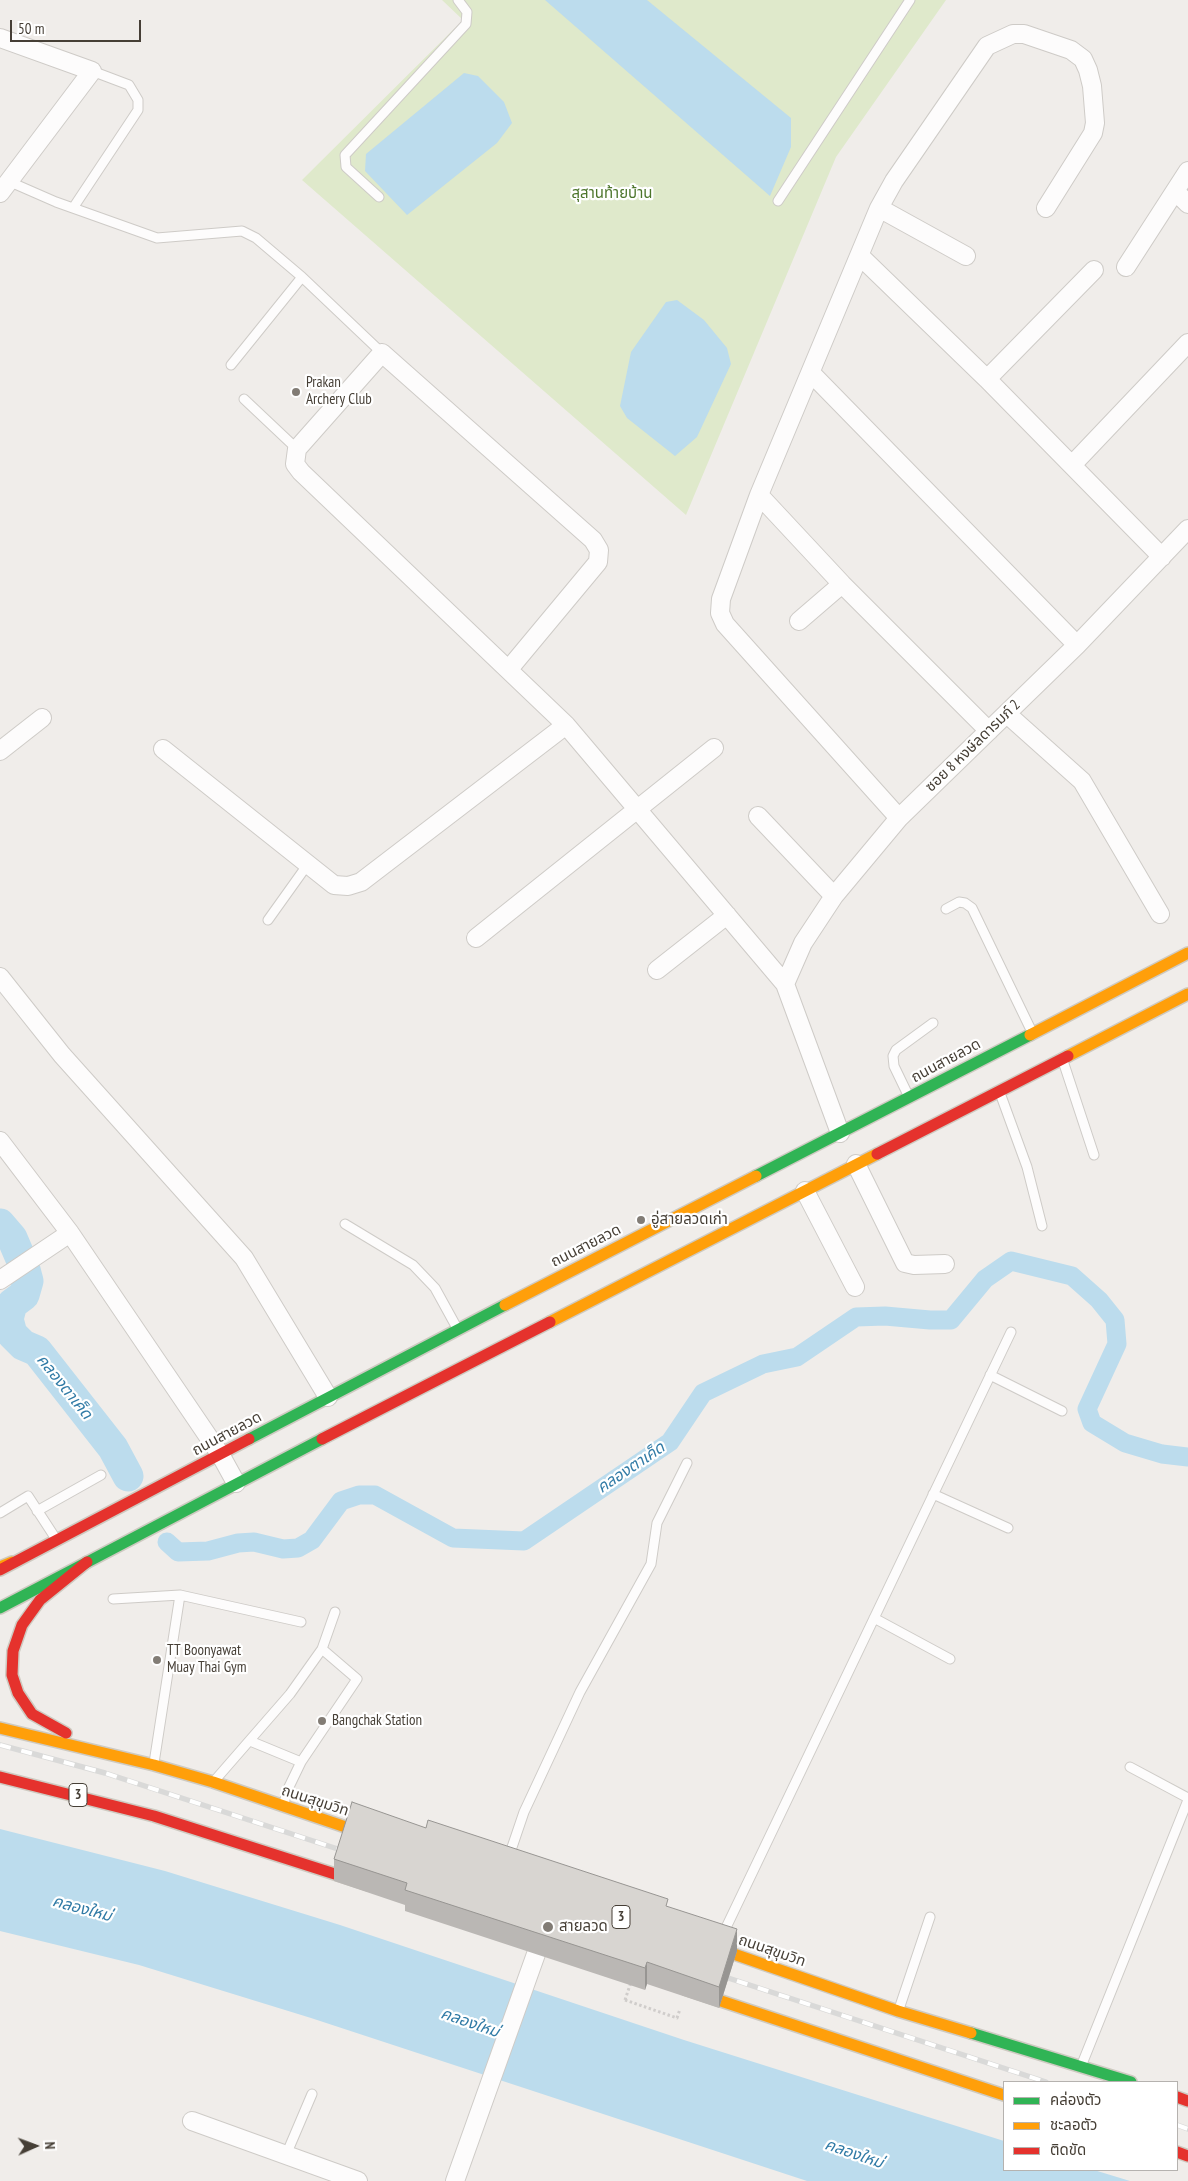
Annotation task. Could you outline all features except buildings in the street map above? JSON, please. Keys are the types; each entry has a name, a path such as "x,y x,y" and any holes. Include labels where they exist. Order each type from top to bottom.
{"main road":[{"name":"ถนนสายลวด","path":"0,1569 458,1329 1032,1033 1112,998 1188,953"},
{"path":"0,1608 236,1483 1063,1058 1123,1022 1188,994"},
{"path":"87,1562 40,1600 22,1625 14,1651 12,1676 18,1693 32,1714 60,1730 110,1753"},
{"name":"ถนนสุขุมวิท","path":"0,1728 110,1753 213,1782 393,1843"},
{"name":"3","path":"0,1777 82,1796 154,1816 381,1889"},
{"name":"ถนนสุขุมวิท","path":"692,1940 898,2011 1128,2081"},
{"path":"669,1984 1003,2095"}],"street":[{"path":"900,818 725,624 720,613 721,599 759,495 861,257 879,208 894,182 987,46 1013,34 1024,34 1071,50 1083,59 1092,86 1095,123 1093,133 1046,208"},
{"path":"0,38 92,71 4,187"},
{"path":"1126,268 1188,172"},
{"path":"1175,191 1188,204"},
{"path":"879,208 966,256"},
{"path":"861,257 987,380 1162,557"},
{"path":"987,380 1094,270"},
{"path":"1072,465 1188,344"},
{"path":"509,669 598,562 599,550 593,540 382,353 297,449 295,464 301,472 566,725 639,809 785,984 840,1133"},
{"path":"812,373 1077,645"},
{"path":"759,495 842,584 989,731"},
{"name":"ซอย 8 หงษ์ลดารมภ์ 2","path":"785,984 803,943 834,896 900,818 1077,645 1188,528"},
{"path":"799,621 842,584"},
{"path":"1007,714 1082,781 1160,914"},
{"path":"0,751 42,718"},
{"path":"162,749 334,885 348,886 361,882 566,725"},
{"path":"476,938 714,748"},
{"path":"758,816 834,896"},
{"path":"657,970 727,916"},
{"path":"0,977 62,1055 244,1258 328,1397"},
{"path":"0,1141 70,1233 220,1454 236,1483"},
{"path":"856,1164 905,1263 914,1265 945,1264"},
{"path":"805,1191 855,1288"},
{"path":"0,1280 70,1233"},
{"path":"455,2181 541,1940"},
{"path":"192,2121 358,2181"}],"lane":[{"path":"379,197 346,168 346,155 466,24 467,12 458,0"},
{"path":"778,201 910,0"},
{"path":"73,208 138,110 138,100 130,85 92,71"},
{"path":"4,187 73,208 157,238 242,232 256,238 302,277 382,353"},
{"path":"231,364 302,277"},
{"path":"244,400 297,449"},
{"path":"268,920 308,864"},
{"path":"946,909 959,902 965,903 972,908 1032,1033"},
{"path":"910,1097 894,1066 893,1056 896,1050 933,1023"},
{"path":"1063,1058 1094,1155"},
{"path":"999,1090 1027,1168 1042,1226"},
{"path":"344,1224 413,1265 435,1288 458,1329"},
{"path":"717,1948 1011,1332"},
{"path":"990,1375 1062,1411"},
{"path":"505,1869 524,1812 580,1692 651,1564 657,1523 687,1463"},
{"path":"37,1511 101,1475"},
{"path":"934,1494 1008,1528"},
{"path":"0,1513 28,1496 56,1540"},
{"path":"113,1599 180,1595 301,1622"},
{"path":"154,1765 180,1595"},
{"path":"213,1782 290,1694 322,1649 335,1612"},
{"path":"874,1618 950,1659"},
{"path":"284,1807 287,1791 301,1762 357,1679 322,1649"},
{"path":"250,1741 301,1762"},
{"path":"1081,2066 1188,1799 1130,1767"},
{"path":"898,2011 930,1917"},
{"path":"286,2155 312,2094"}],"path":[{"path":"634,1973 625,2000 677,2018 688,1990"}],"green space":[{"name":"สุสานท้ายบ้าน","path":"442,0 946,0 836,157 686,515 302,180 463,20"}],"water":[{"path":"545,0 647,0 791,118 791,147 770,196"},
{"path":"464,73 478,76 504,102 512,123 497,143 407,215 365,171 366,154"},
{"path":"677,300 704,320 727,348 731,364 697,437 675,456 627,418 620,406 631,352 666,302"},
{"name":"คลองใหม่","path":"0,1829 165,1871 340,1925 684,2040 1003,2141 1003,2171 1097,2171 1130,2181 807,2181 311,2018 139,1965 0,1931"}],"waterway":[{"name":"คลองตาเค็ด","path":"0,1224 12,1238 28,1281 24,1295 12,1304 8,1319 12,1334 23,1345 37,1351 113,1448 128,1476"},
{"name":"คลองตาเค็ด","path":"167,1542 178,1552 208,1551 238,1543 254,1542 283,1549 298,1548 312,1540 341,1501 359,1495 375,1495 453,1538 524,1541 670,1442 703,1393 763,1364 797,1357 856,1317 885,1316 951,1320 985,1279 1011,1261 1072,1276 1099,1300 1115,1320 1117,1344 1087,1409 1092,1423 1125,1443 1162,1454 1188,1457"}],"railway":[{"path":"0,1745 105,1773 350,1853"},
{"path":"716,1974 1043,2081"},
{"path":"1178,2125 1188,2129"}],"traffic: fast":[{"path":"756,1176 1030,1035"},
{"path":"249,1439 505,1305"},
{"path":"0,1608 322,1439"},
{"path":"971,2033 1128,2081"}],"traffic: slow":[{"path":"1030,1035 1188,953"},
{"path":"1068,1056 1188,994"},
{"path":"550,1322 877,1154"},
{"path":"505,1305 756,1176"},
{"path":"0,1567 12,1562"},
{"path":"0,1728 154,1765 213,1782 381,1839"},
{"path":"702,1943 898,2011 971,2033"},
{"path":"685,1989 1003,2095"}],"traffic: jam":[{"path":"877,1154 1068,1056"},
{"path":"322,1439 550,1322"},
{"path":"0,1570 249,1439"},
{"path":"66,1733 32,1714 18,1693 12,1675 13,1651 22,1625 40,1600 87,1562"},
{"path":"0,1777 154,1816 369,1885"},
{"path":"1178,2097 1188,2101"},
{"path":"1178,2152 1188,2156"}],"place":[{"name":"Prakan Archery Club","path":"296,392"},
{"name":"อู่สายลวดเก่า","path":"641,1220"},
{"name":"TT Boonyawat Muay Thai Gym","path":"157,1660"},
{"name":"Bangchak Station","path":"322,1721"},
{"name":"สายลวด","path":"548,1927"}]}
